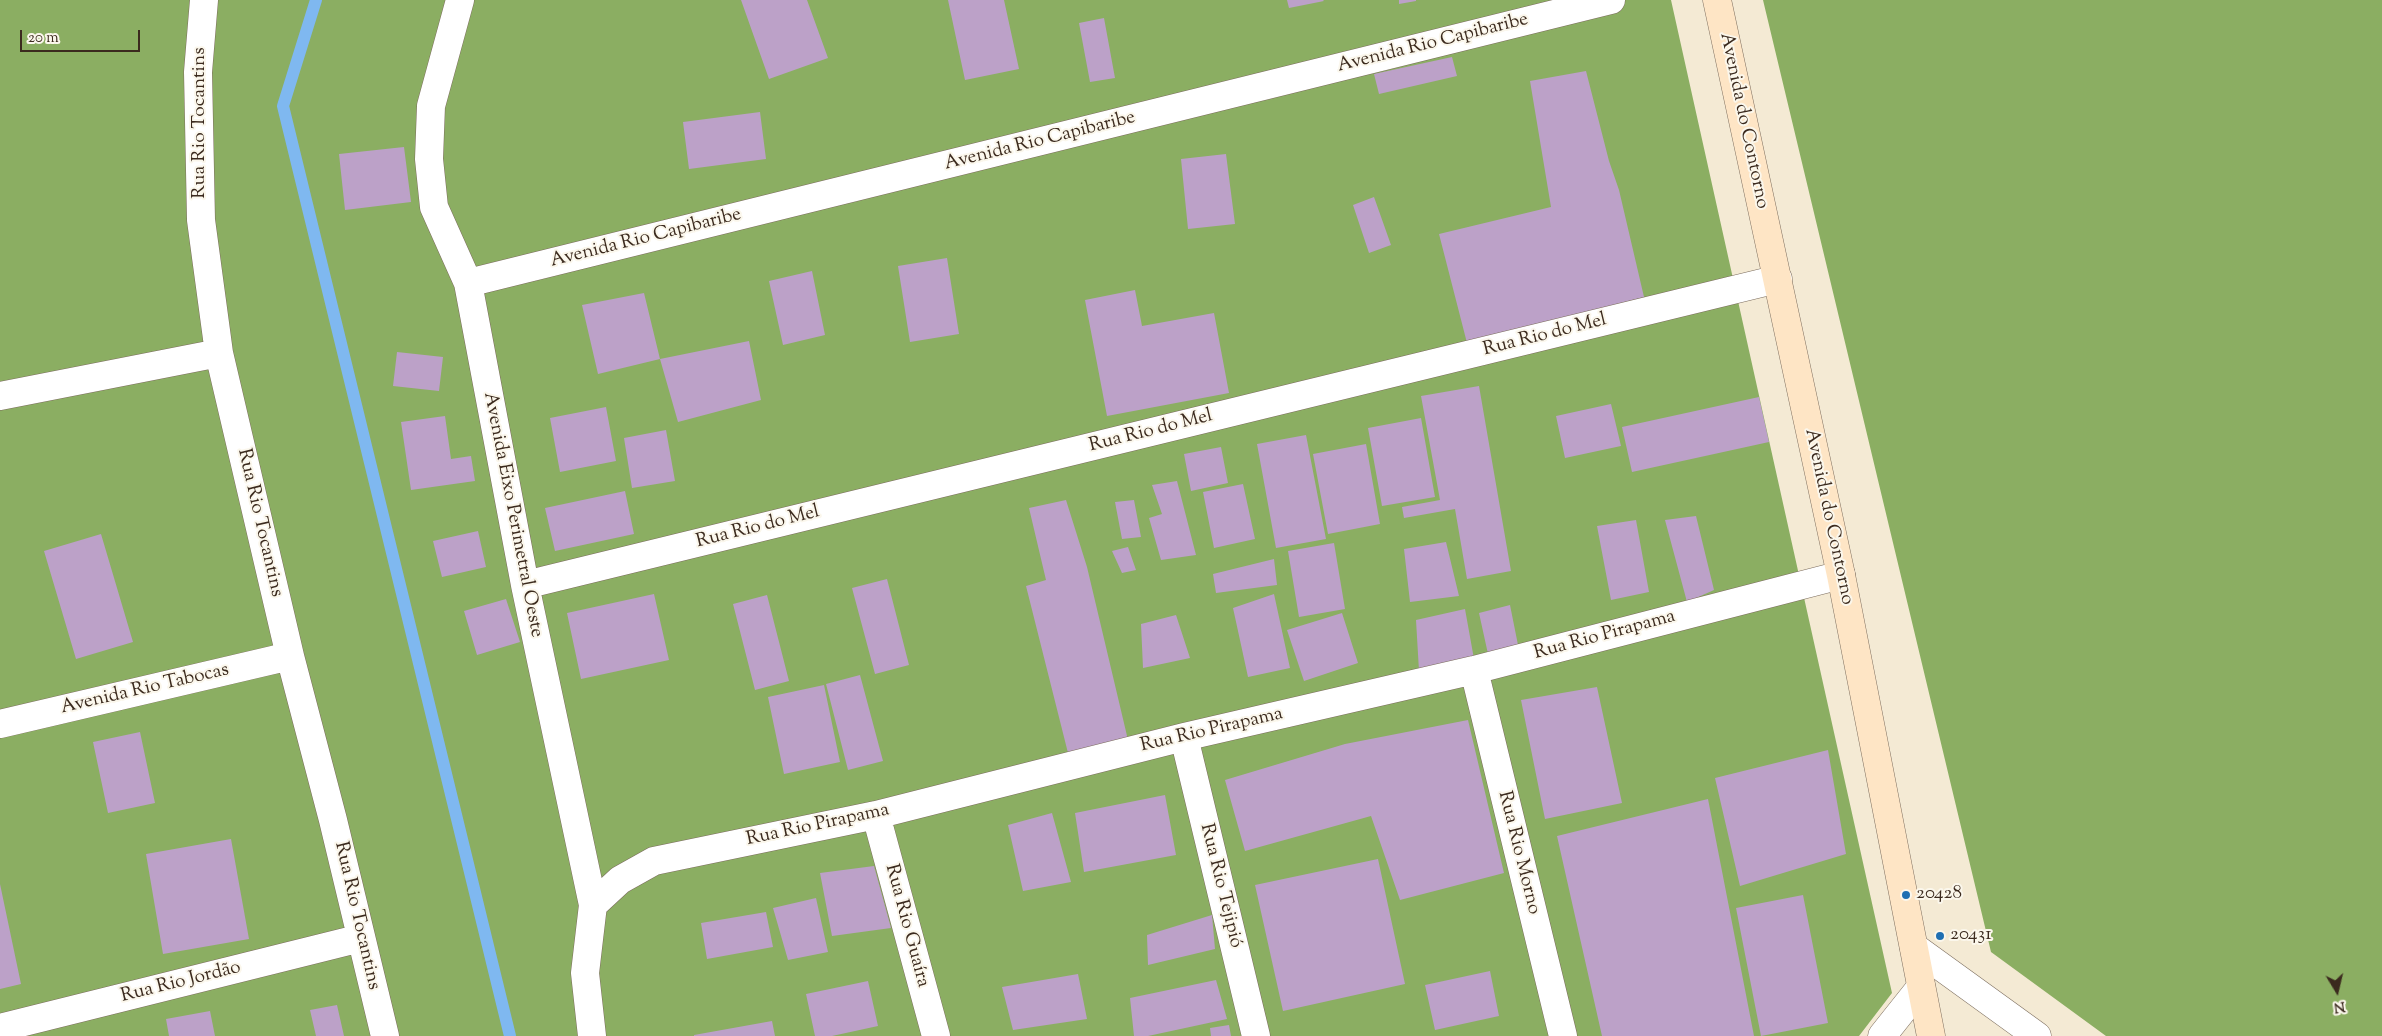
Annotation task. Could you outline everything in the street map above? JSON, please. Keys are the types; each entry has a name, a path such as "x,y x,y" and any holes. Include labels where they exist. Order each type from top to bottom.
{"street":[{"name":"Rua Rio Tocantins","path":"204,0 198,72 201,220 219,352 290,656 384,1036"},
{"name":"Avenida Eixo Perimetral Oeste","path":"460,0 431,106 430,159 434,207 468,283 524,585 593,905 585,973 592,1036"},
{"name":"Avenida Rio Capibaribe","path":"468,283 1611,0"},
{"name":"Avenida do Contorno","path":"1717,0 1841,575 1931,1036"},
{"name":"Rua Rio do Mel","path":"524,585 1778,279"},
{"path":"0,396 219,352"},
{"name":"Rua Rio Pirapama","path":"593,905 620,880 654,861 876,815 1184,737 1474,670 1841,575"},
{"name":"Avenida Rio Tabocas","path":"0,724 290,656"},
{"name":"Rua Rio Morno","path":"1474,670 1563,1036"},
{"name":"Rua Rio Tejipió","path":"1184,737 1256,1036"},
{"name":"Rua Rio Guaíra","path":"876,815 936,1036"},
{"name":"Rua Rio Jordão","path":"0,1028 361,938"},
{"path":"1914,947 2037,1036"},
{"path":"1882,1036 1921,987"}],"green space":[{"path":"0,0 1671,0 1892,993 1859,1036 0,1036"},
{"path":"1763,0 2382,0 2382,1036 2106,1036 1991,952"}],"building":[{"path":"741,0 807,0 828,58 769,79"},
{"path":"948,0 1004,0 1019,69 965,80"},
{"path":"1287,0 1323,0 1324,1 1289,8"},
{"path":"1399,0 1416,0 1416,1 1399,4"},
{"path":"1104,18 1115,78 1090,82 1079,23"},
{"path":"1452,57 1457,76 1379,94 1374,74"},
{"path":"1586,71 1609,161 1619,190 1644,297 1467,343 1439,234 1551,207 1530,81"},
{"path":"760,112 766,159 689,169 683,122"},
{"path":"404,147 411,202 345,210 339,154"},
{"path":"1226,154 1235,224 1188,229 1181,159"},
{"path":"1374,197 1391,245 1369,253 1353,205"},
{"path":"947,258 959,334 910,342 898,266"},
{"path":"812,271 825,335 783,345 769,281"},
{"path":"1135,290 1142,326 1214,313 1229,393 1107,416 1085,300"},
{"path":"644,293 660,359 598,374 582,305"},
{"path":"749,341 761,400 678,422 660,359"},
{"path":"397,352 443,357 439,391 393,386"},
{"path":"1479,386 1511,571 1467,579 1455,509 1404,518 1402,507 1440,500 1421,396"},
{"path":"1759,397 1769,442 1632,472 1622,427"},
{"path":"1611,404 1621,446 1565,458 1556,416"},
{"path":"606,407 616,461 560,472 550,418"},
{"path":"445,416 451,459 471,456 475,481 411,490 401,422"},
{"path":"1421,418 1435,497 1382,506 1368,428"},
{"path":"666,430 675,481 632,488 624,438"},
{"path":"1306,435 1326,539 1276,548 1257,444"},
{"path":"1366,444 1380,524 1328,534 1313,454"},
{"path":"1221,447 1228,483 1191,491 1184,454"},
{"path":"1177,481 1196,555 1161,560 1149,518 1162,514 1152,485"},
{"path":"1243,484 1255,539 1214,548 1203,492"},
{"path":"625,491 634,534 555,551 545,508"},
{"path":"1066,500 1087,567 1128,740 1068,753 1026,586 1046,580 1029,508"},
{"path":"1134,500 1141,537 1122,539 1115,502"},
{"path":"1696,516 1714,590 1687,602 1665,520"},
{"path":"1636,520 1649,592 1611,600 1597,526"},
{"path":"478,531 486,567 442,577 433,541"},
{"path":"101,534 133,642 76,659 44,551"},
{"path":"1446,542 1459,596 1410,602 1404,549"},
{"path":"1334,543 1345,609 1299,617 1288,551"},
{"path":"1128,547 1136,570 1122,573 1112,551"},
{"path":"1274,559 1277,585 1216,593 1213,574"},
{"path":"887,579 909,665 875,674 852,588"},
{"path":"654,594 669,660 581,679 567,613"},
{"path":"1274,594 1290,668 1248,677 1233,608"},
{"path":"767,595 789,681 755,690 733,604"},
{"path":"506,599 520,642 477,655 464,611"},
{"path":"1510,605 1518,645 1488,654 1479,613"},
{"path":"1465,609 1474,659 1419,671 1416,620"},
{"path":"1342,613 1358,663 1304,681 1287,630"},
{"path":"1176,615 1190,658 1143,668 1141,624"},
{"path":"860,675 883,761 848,770 826,684"},
{"path":"824,685 840,762 784,774 768,697"},
{"path":"1597,687 1622,803 1545,819 1521,700"},
{"path":"1468,720 1504,873 1400,900 1371,816 1245,851 1225,780 1345,744"},
{"path":"140,732 155,803 108,813 93,742"},
{"path":"1828,750 1846,854 1740,886 1715,778"},
{"path":"1165,795 1176,855 1084,872 1075,813"},
{"path":"1708,799 1754,1036 1602,1036 1557,836"},
{"path":"1052,813 1071,882 1023,891 1008,825"},
{"path":"231,839 249,939 163,954 146,854"},
{"path":"1378,859 1405,984 1283,1011 1255,885"},
{"path":"874,866 891,928 832,936 820,873"},
{"path":"0,884 21,984 0,989"},
{"path":"1803,895 1828,1023 1761,1036 1736,908"},
{"path":"816,898 828,952 788,960 773,908"},
{"path":"766,912 773,947 707,959 701,923"},
{"path":"1212,915 1215,949 1148,965 1147,935"},
{"path":"1490,971 1499,1016 1435,1030 1425,985"},
{"path":"1078,974 1087,1019 1013,1030 1002,987"},
{"path":"1216,980 1227,1019 1148,1036 1134,1036 1130,998"},
{"path":"868,981 878,1026 832,1036 815,1036 806,994"},
{"path":"337,1005 344,1036 316,1036 310,1010"},
{"path":"210,1011 215,1036 169,1036 166,1019"},
{"path":"772,1021 775,1036 694,1036 694,1035"},
{"path":"1229,1025 1231,1036 1211,1036 1210,1028"}],"waterway":[{"path":"316,0 283,106 510,1036"}],"place":[{"name":"20428","path":"1906,895"},
{"name":"20431","path":"1940,936"}]}
